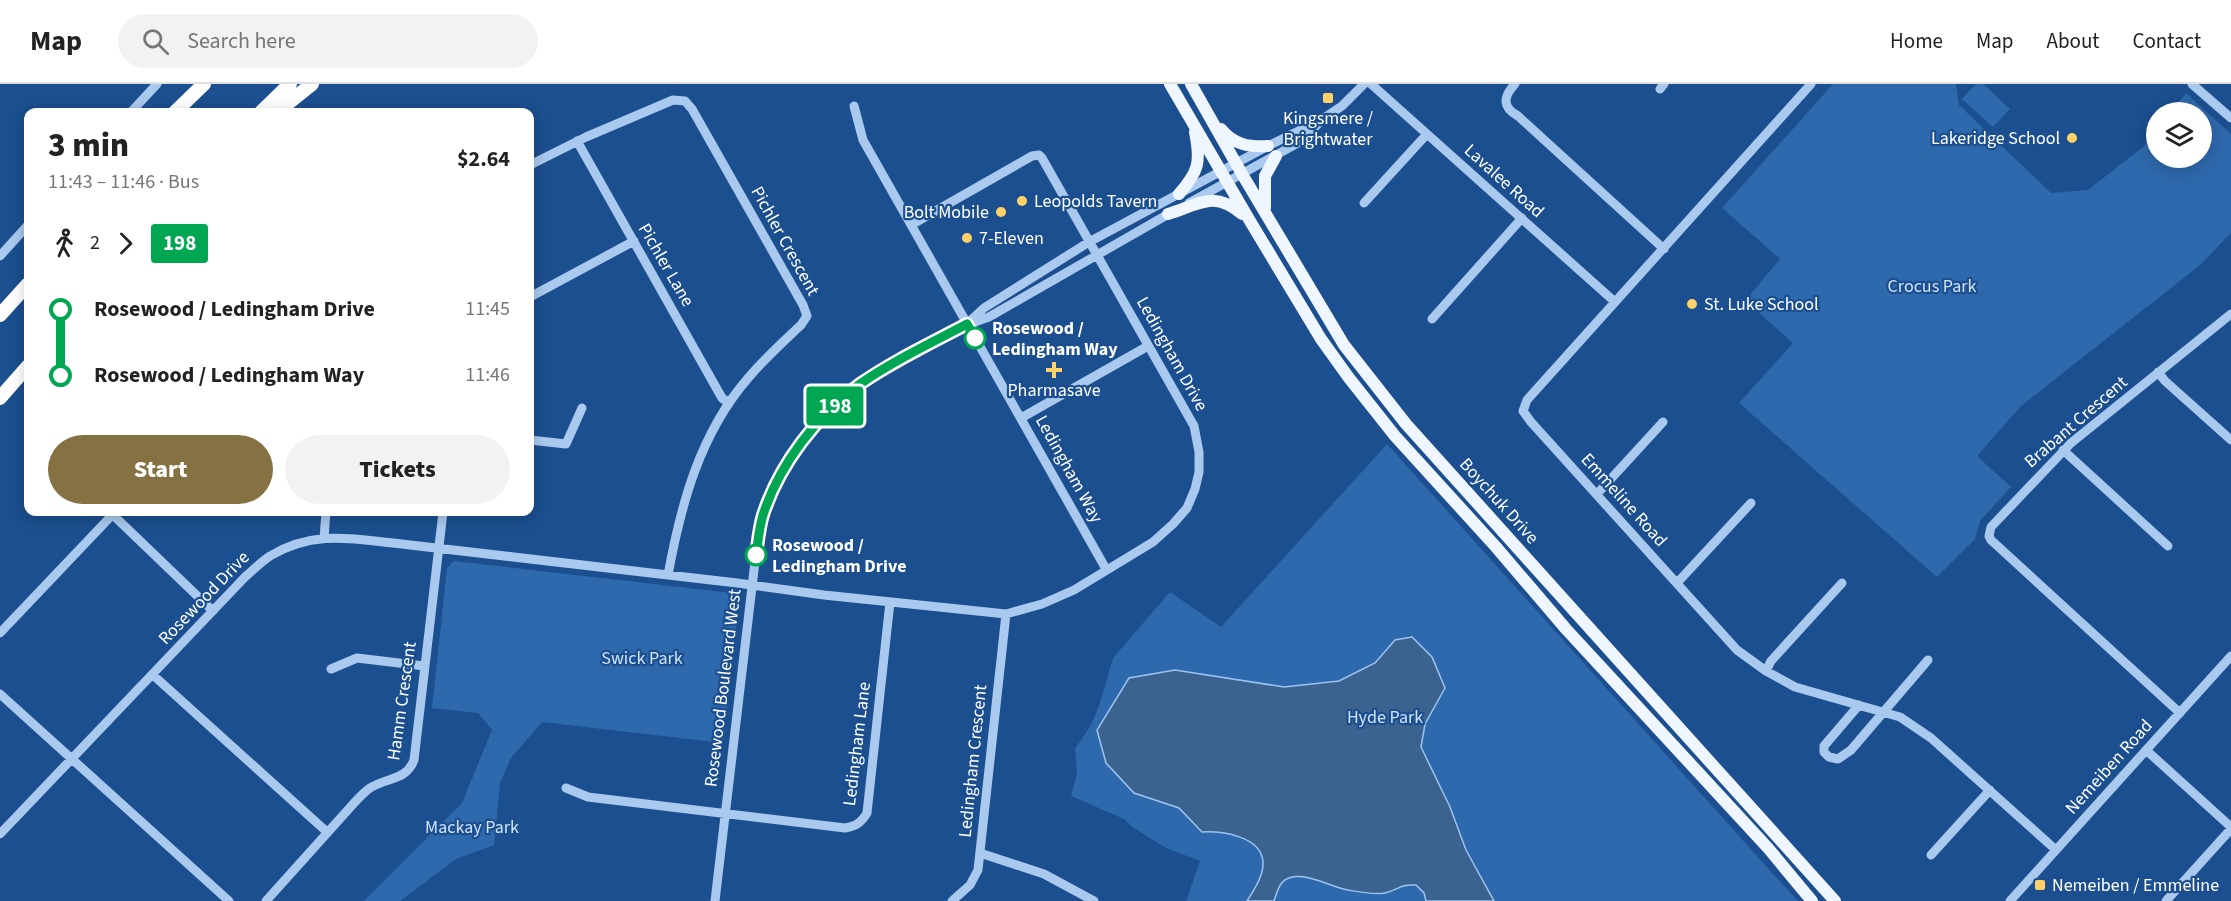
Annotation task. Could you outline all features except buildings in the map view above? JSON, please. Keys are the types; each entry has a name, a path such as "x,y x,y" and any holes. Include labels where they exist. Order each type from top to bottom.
{"highway":[{"path":"179,108 204,84"},
{"path":"191,108 215,84"},
{"path":"265,108 290,84"},
{"path":"282,108 312,84"},
{"path":"0,315 24,288"},
{"path":"0,398 24,371"}],"main road":[{"name":"Boychuk Drive","path":"1170,84 1321,339 1349,378 1395,436 1496,547 1566,629 1768,848 1812,901"},
{"name":"Boychuk Drive","path":"1191,84 1344,345 1373,384 1406,424 1835,901"},
{"path":"1207,111 1224,133 1235,142 1272,151 1263,189 1265,213"},
{"path":"1179,194 1194,177 1198,164 1198,147 1193,122"},
{"path":"1168,214 1212,200 1222,200 1250,221"}],"street":[{"path":"135,108 157,84"},
{"name":"Rosewood Boulevard West","path":"967,324 984,308 1089,242 1179,194 1223,177 1272,151 1342,105 1365,84"},
{"name":"Lavalee Road","path":"1371,84 1615,303"},
{"path":"1515,84 1507,96 1506,105 1509,111 1518,116 1664,249"},
{"name":"Emmeline Road","path":"1811,84 1527,400 1523,411 1530,422 1737,650 1766,671 1796,687 1900,717 1931,738 2056,850"},
{"path":"2192,84 2231,118"},
{"name":"Pichler Crescent","path":"534,163 577,141 673,100 685,101 692,109 803,305 807,316 801,325 747,379 729,403 697,461 679,519 668,575"},
{"name":"Ledingham Way","path":"854,106 863,140 1106,569"},
{"path":"1364,203 1427,134"},
{"name":"Pichler Lane","path":"577,141 722,398 729,403"},
{"name":"Ledingham Drive","path":"751,585 1006,614 1042,604 1063,595 1153,542 1187,508 1199,472 1199,452 1194,426 1039,155 1022,161 911,225"},
{"name":"Rosewood Boulevard West","path":"715,901 724,813 735,744 751,585 763,515 788,464 804,440 828,412 858,386 890,365 967,324 989,316 1168,214 1223,177"},
{"path":"1432,319 1522,218"},
{"path":"0,256 24,229"},
{"path":"534,295 634,241"},
{"name":"Brabant Crescent","path":"2180,713 1989,536 1991,526 2063,450 2231,314"},
{"path":"1021,418 1149,346"},
{"path":"2158,372 2165,381 2231,440"},
{"path":"534,440 566,444 582,408"},
{"path":"1597,494 1663,422"},
{"path":"2063,450 2168,546"},
{"path":"1677,583 1751,503"},
{"path":"0,633 111,516"},
{"path":"117,516 213,611"},
{"path":"324,538 326,516"},
{"path":"439,548 443,516"},
{"name":"Rosewood Drive","path":"0,834 245,577 270,556 292,546 336,537 751,585"},
{"name":"Hamm Crescent","path":"266,901 327,832 369,789 410,770 414,760 439,548"},
{"path":"1766,671 1771,661 1842,583"},
{"name":"Ledingham Lane","path":"724,813 845,828 854,827 862,822 867,813 890,602"},
{"name":"Ledingham Crescent","path":"952,901 967,889 978,870 1006,614"},
{"name":"Nemeiben Road","path":"2010,901 2231,656"},
{"path":"331,669 357,657 424,666"},
{"path":"1859,705 1824,746 1824,752 1829,757 1838,759 1844,756 1885,712 1928,660"},
{"path":"153,675 327,832"},
{"path":"0,694 229,901"},
{"path":"2146,750 2231,828 2166,901"},
{"path":"566,789 588,797 724,813"},
{"path":"1931,855 1990,790"},
{"path":"980,854 1044,874 1094,901"}],"green space":[{"name":"Crocus Park","path":"1833,84 1956,84 1959,105 2051,193 2088,190 2146,143 2146,168 2212,168 2212,117 2231,134 2231,233 2199,266 2021,406 1977,456 2011,487 1980,521 1975,539 1937,577 1739,403 1793,343 1748,303 1749,296 1780,259 1722,208"},
{"path":"1976,84 1983,84 2010,109 1993,127 1962,99"},
{"name":"Crocus Park","path":"2186,93 2196,102 2179,102"},
{"name":"Hyde Park","path":"1387,444 1798,901 1186,901 1200,861 1166,848 1124,819 1071,796 1077,773 1075,749 1090,727 1100,703 1113,658 1170,592 1221,627"},
{"name":"Swick Park","path":"454,561 732,593 737,596 739,604 723,743 542,722 511,758 500,783 494,845 456,859 400,901 364,901 462,803 492,730 478,713 432,708 447,568"}],"shaded area":[{"path":"1412,637 1432,657 1445,688 1425,724 1421,747 1450,807 1466,850 1494,901 1426,901 1424,893 1416,885 1402,886 1385,893 1372,893 1348,890 1311,878 1296,877 1283,882 1274,901 1247,901 1258,882 1263,867 1261,853 1255,846 1230,834 1202,832 1179,808 1134,793 1106,763 1097,730 1129,678 1175,670 1284,687 1339,681 1375,663 1395,640"}],"bus line":[{"name":"198","path":"756,555 763,515 774,489 804,440 828,412 873,375 967,324 975,338"}],"place":[{"name":"Kingsmere / Brightwater","path":"1328,98"},
{"name":"Lakeridge School","path":"2072,138"},
{"name":"Leopolds Tavern","path":"1022,201"},
{"name":"Bolt Mobile","path":"1001,212"},
{"name":"7-Eleven","path":"967,238"},
{"name":"St. Luke School","path":"1692,304"},
{"name":"Rosewood / Ledingham Way","path":"975,338"},
{"name":"Pharmasave","path":"1054,370"},
{"name":"Rosewood / Ledingham Drive","path":"756,555"},
{"name":"Nemeiben / Emmeline","path":"2040,885"}],"park label":[{"name":"Mackay Park","path":"472,827"}]}
